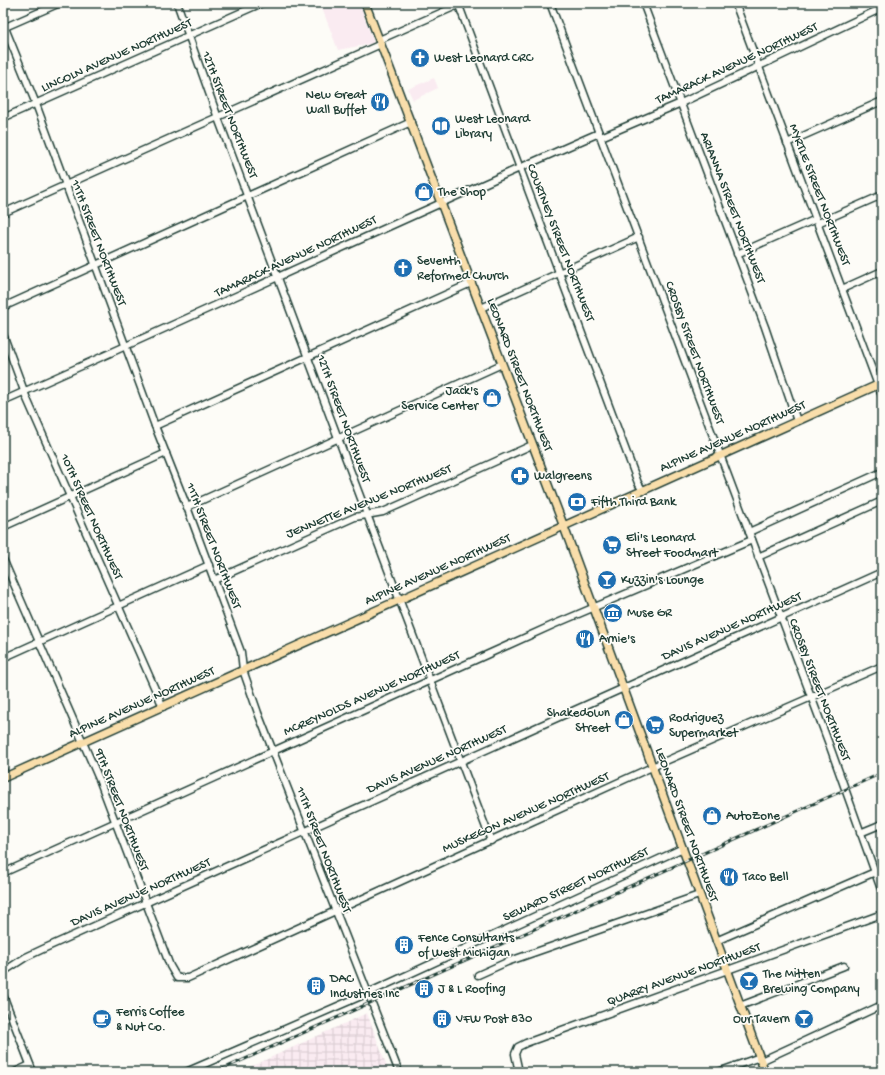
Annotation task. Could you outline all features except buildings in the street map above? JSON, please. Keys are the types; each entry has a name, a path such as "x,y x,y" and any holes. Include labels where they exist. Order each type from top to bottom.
{"main road":[{"name":"LEONARD STREET NORTHWEST","path":"365,3 594,607 765,1072"},
{"name":"ALPINE AVENUE NORTHWEST","path":"5,777 880,384"}],"street":[{"path":"4,28 60,3"},
{"name":"12TH STREET NORTHWEST","path":"177,3 218,118 491,841"},
{"name":"LINCOLN AVENUE NORTHWEST","path":"3,118 262,3"},
{"name":"CROSBY STREET NORTHWEST","path":"550,3 639,236 882,892"},
{"name":"ARIANNA STREET NORTHWEST","path":"643,3 736,254 765,327 797,421"},
{"name":"MYRTLE STREET NORTHWEST","path":"735,3 842,289 880,384 882,396"},
{"path":"3,213 218,118 460,4"},
{"name":"COURTNEY STREET NORTHWEST","path":"460,4 638,483 643,491"},
{"name":"TAMARACK AVENUE NORTHWEST","path":"3,401 125,348 520,168 681,103 882,8"},
{"name":"11TH STREET NORTHWEST","path":"4,28 36,104 125,348 187,506 240,652 243,670 272,750 399,1072"},
{"path":"787,144 882,101"},
{"path":"3,307 411,122"},
{"path":"736,254 882,195"},
{"path":"481,308 639,236"},
{"path":"842,289 882,271"},
{"path":"155,426 471,283"},
{"name":"10TH STREET NORTHWEST","path":"3,334 24,392 163,707"},
{"path":"187,506 502,364"},
{"name":"JENNETTE AVENUE NORTHWEST","path":"214,580 356,517 383,512 532,445"},
{"path":"3,527 166,453"},
{"path":"749,532 882,472"},
{"path":"758,557 882,501"},
{"name":"MCREYNOLDS AVENUE NORTHWEST","path":"3,873 272,750 594,607 752,540"},
{"name":"9TH STREET NORTHWEST","path":"3,559 84,742 145,903 173,972 177,978 180,979"},
{"path":"3,658 208,565"},
{"name":"DAVIS AVENUE NORTHWEST","path":"3,972 26,957 882,572"},
{"name":"MUSKEGON AVENUE NORTHWEST","path":"180,979 188,978 652,767 882,666"},
{"path":"3,769 5,777"},
{"path":"860,833 882,824"},
{"name":"SEWARD STREET NORTHWEST","path":"186,1072 368,992 683,848"},
{"path":"716,941 874,872"},
{"path":"478,975 507,962 699,895"},
{"name":"QUARRY AVENUE NORTHWEST","path":"519,1072 515,1054 518,1048 526,1043 882,914"},
{"path":"740,1006 844,966"},
{"path":"3,995 33,1072"},
{"path":"718,1072 760,1059 882,1006"},
{"path":"15,1072 30,1066"}],"shaded area":[{"path":"320,3 359,3 374,43 338,50"},
{"path":"434,78 438,88 413,100 408,89"},
{"path":"367,1013 389,1072 239,1072"}],"railway":[{"path":"216,1072 882,773"}],"place":[{"name":"West Leonard CRC","path":"420,58"},
{"name":"New Great Wall Buffet","path":"380,102"},
{"name":"West Leonard Library","path":"441,126"},
{"name":"The Shop","path":"424,192"},
{"name":"Seventh Reformed Church","path":"403,268"},
{"name":"Jack's Service Center","path":"492,398"},
{"name":"Walgreens","path":"520,476"},
{"name":"Fifth Third Bank","path":"577,502"},
{"name":"Eli's Leonard Street Foodmart","path":"612,545"},
{"name":"Kuzzin's Lounge","path":"607,580"},
{"name":"Muse GR","path":"613,613"},
{"name":"Arnie's","path":"585,639"},
{"name":"Shakedown Street","path":"624,720"},
{"name":"Rodriguez Supermarket","path":"655,725"},
{"name":"AutoZone","path":"712,816"},
{"name":"Taco Bell","path":"729,877"},
{"name":"Fence Consultants of West Michigan","path":"404,945"},
{"name":"The Mitten Brewing Company","path":"749,981"},
{"name":"DAC Industries Inc","path":"316,986"},
{"name":"J & L Roofing","path":"424,989"},
{"name":"Ferris Coffee & Nut Co.","path":"102,1019"},
{"name":"VFW Post 830","path":"442,1019"},
{"name":"Our Tavern","path":"804,1019"}]}
